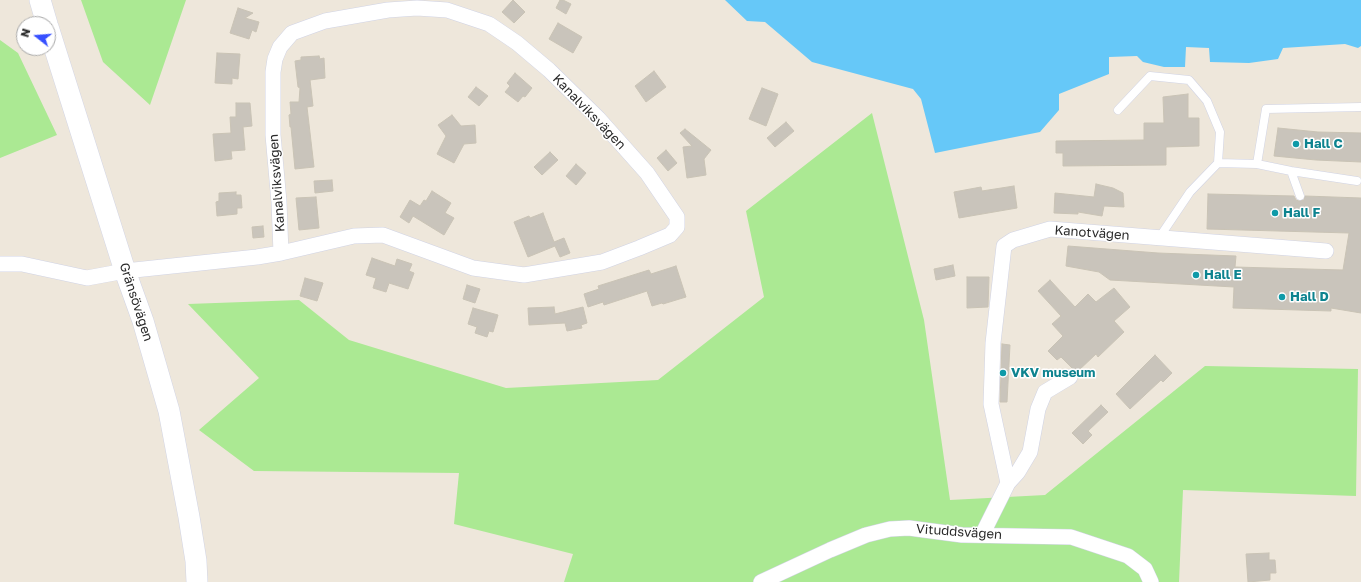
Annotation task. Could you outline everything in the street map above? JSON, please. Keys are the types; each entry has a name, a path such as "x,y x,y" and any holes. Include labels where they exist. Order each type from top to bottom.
{"street":[{"path":"40,0 45,16"},
{"name":"Kanalviksvägen","path":"0,264 22,264 87,278 126,270 257,257 281,253 354,236 383,235 473,268 524,275 602,262 639,248 670,235 677,227 677,216 647,173 598,118 549,70 517,43 489,24 447,10 417,8 388,10 325,21 292,33 280,47 275,59 273,72 274,135 281,253"},
{"name":"Gränsövägen","path":"56,52 143,321 169,411 196,561 197,582"},
{"name":"Kanotvägen","path":"1008,483 991,404 993,343 1004,246 1013,240 1050,229 1326,251"},
{"path":"982,535 1008,483 1018,472 1030,452 1038,409 1046,392 1070,377"},
{"name":"Vituddsvägen","path":"761,582 866,535 890,529 909,528 962,535 1071,537 1128,556 1145,569 1152,582"}],"lane":[{"path":"1118,110 1150,76 1189,80 1207,101 1220,132 1218,164 1190,192 1159,238"},
{"path":"1257,164 1266,109 1361,108"},
{"path":"1218,164 1257,164 1291,171 1357,181"},
{"path":"1291,171 1300,196"}],"green space":[{"path":"81,0 186,0 150,105 103,62"},
{"path":"0,40 16,52 16,56 19,56 57,135 0,158"},
{"path":"872,113 924,320 950,500 1045,495 1205,366 1358,369 1356,496 1183,490 1179,582 564,582 573,554 454,524 459,473 254,471 199,430 259,378 188,304 299,300 349,340 506,388 658,380 764,297 746,211"}],"water":[{"path":"725,0 1361,0 1361,46 1358,48 1345,44 1283,48 1278,59 1249,63 1210,62 1209,48 1186,47 1185,67 1164,67 1143,62 1137,56 1109,57 1109,74 1059,94 1059,110 1040,132 935,153 921,99 913,89 812,62 765,22 747,21"}],"building":[{"path":"513,0 525,12 514,23 502,12"},
{"path":"560,0 571,4 566,14 556,8"},
{"path":"238,8 253,13 245,18 259,22 256,32 252,30 249,39 230,33"},
{"path":"558,23 582,37 573,53 549,39"},
{"path":"217,53 240,54 238,79 232,78 232,84 215,83"},
{"path":"319,56 320,59 324,58 325,78 310,80 313,106 307,107 314,167 295,169 289,115 291,114 290,102 299,102 300,88 298,87 295,61 301,60 301,57"},
{"path":"654,71 666,87 646,102 635,86"},
{"path":"515,73 532,88 525,97 523,96 518,102 505,92 510,86 507,83"},
{"path":"476,87 488,96 479,106 468,97"},
{"path":"762,88 778,94 766,126 749,119"},
{"path":"1188,94 1188,118 1199,118 1199,146 1166,147 1166,165 1063,166 1063,153 1056,153 1056,141 1144,140 1144,123 1164,123 1163,97"},
{"path":"236,103 250,103 252,126 243,127 245,150 231,151 232,159 215,161 213,134 231,133 230,117 236,117"},
{"path":"452,115 461,126 475,125 476,143 464,144 454,163 437,154 446,136 438,125"},
{"path":"786,122 794,131 775,147 767,138"},
{"path":"1278,128 1318,132 1361,133 1361,162 1274,156"},
{"path":"685,129 711,150 704,159 706,175 687,178 683,147 692,146 680,133"},
{"path":"666,150 677,163 668,171 657,158"},
{"path":"550,152 558,160 542,175 534,167"},
{"path":"576,164 586,173 576,185 566,176"},
{"path":"332,180 333,191 315,193 314,181"},
{"path":"1096,184 1113,188 1123,193 1124,207 1104,206 1102,216 1078,212 1078,214 1054,213 1055,193 1094,197"},
{"path":"1014,186 1017,208 959,218 954,192 981,187 982,191"},
{"path":"432,191 451,203 445,213 454,218 444,235 413,216 409,223 400,217 410,200 420,206 424,200 426,201"},
{"path":"236,192 236,195 241,195 242,208 237,208 237,214 217,216 216,202 219,201 219,193"},
{"path":"1208,194 1294,196 1296,200 1299,201 1304,200 1305,196 1361,198 1361,313 1331,308 1331,311 1233,308 1234,287 1110,280 1099,272 1066,266 1068,246 1158,253 1236,256 1235,267 1343,270 1349,233 1207,229"},
{"path":"316,197 319,228 299,230 296,198"},
{"path":"543,213 554,242 564,238 570,253 560,257 555,246 528,257 514,222 529,216 530,218"},
{"path":"263,226 264,237 253,238 252,227"},
{"path":"372,258 395,266 397,259 412,264 409,271 414,273 408,289 389,283 386,292 373,288 376,278 366,275"},
{"path":"953,265 955,276 936,280 934,269"},
{"path":"676,266 686,297 652,306 647,291 604,305 603,302 588,307 584,294 599,289 598,286 649,270 651,274"},
{"path":"967,277 989,277 988,307 967,308"},
{"path":"305,278 323,283 317,301 300,296"},
{"path":"1050,280 1075,307 1088,294 1096,302 1114,288 1130,307 1114,321 1124,332 1098,357 1096,354 1077,372 1061,357 1057,360 1048,351 1063,336 1052,324 1061,316 1038,291"},
{"path":"467,285 480,289 475,303 463,299"},
{"path":"554,307 555,314 583,307 587,323 581,325 582,328 567,331 565,323 529,325 528,308"},
{"path":"473,308 498,315 493,332 489,331 487,337 475,333 477,327 468,324"},
{"name":"VKV museum","path":"1002,344 1010,345 1007,402 1000,402"},
{"path":"1155,355 1172,373 1163,382 1161,380 1130,409 1116,394"},
{"path":"1101,405 1108,412 1088,431 1092,435 1083,444 1072,433"},
{"path":"1269,553 1269,560 1275,560 1276,573 1270,573 1270,580 1248,582 1246,554"}],"place":[{"name":"Hall C","path":"1296,144"},
{"name":"Hall F","path":"1275,213"},
{"name":"Hall E","path":"1196,275"},
{"name":"Hall D","path":"1282,297"},
{"name":"VKV museum","path":"1003,373"}]}
